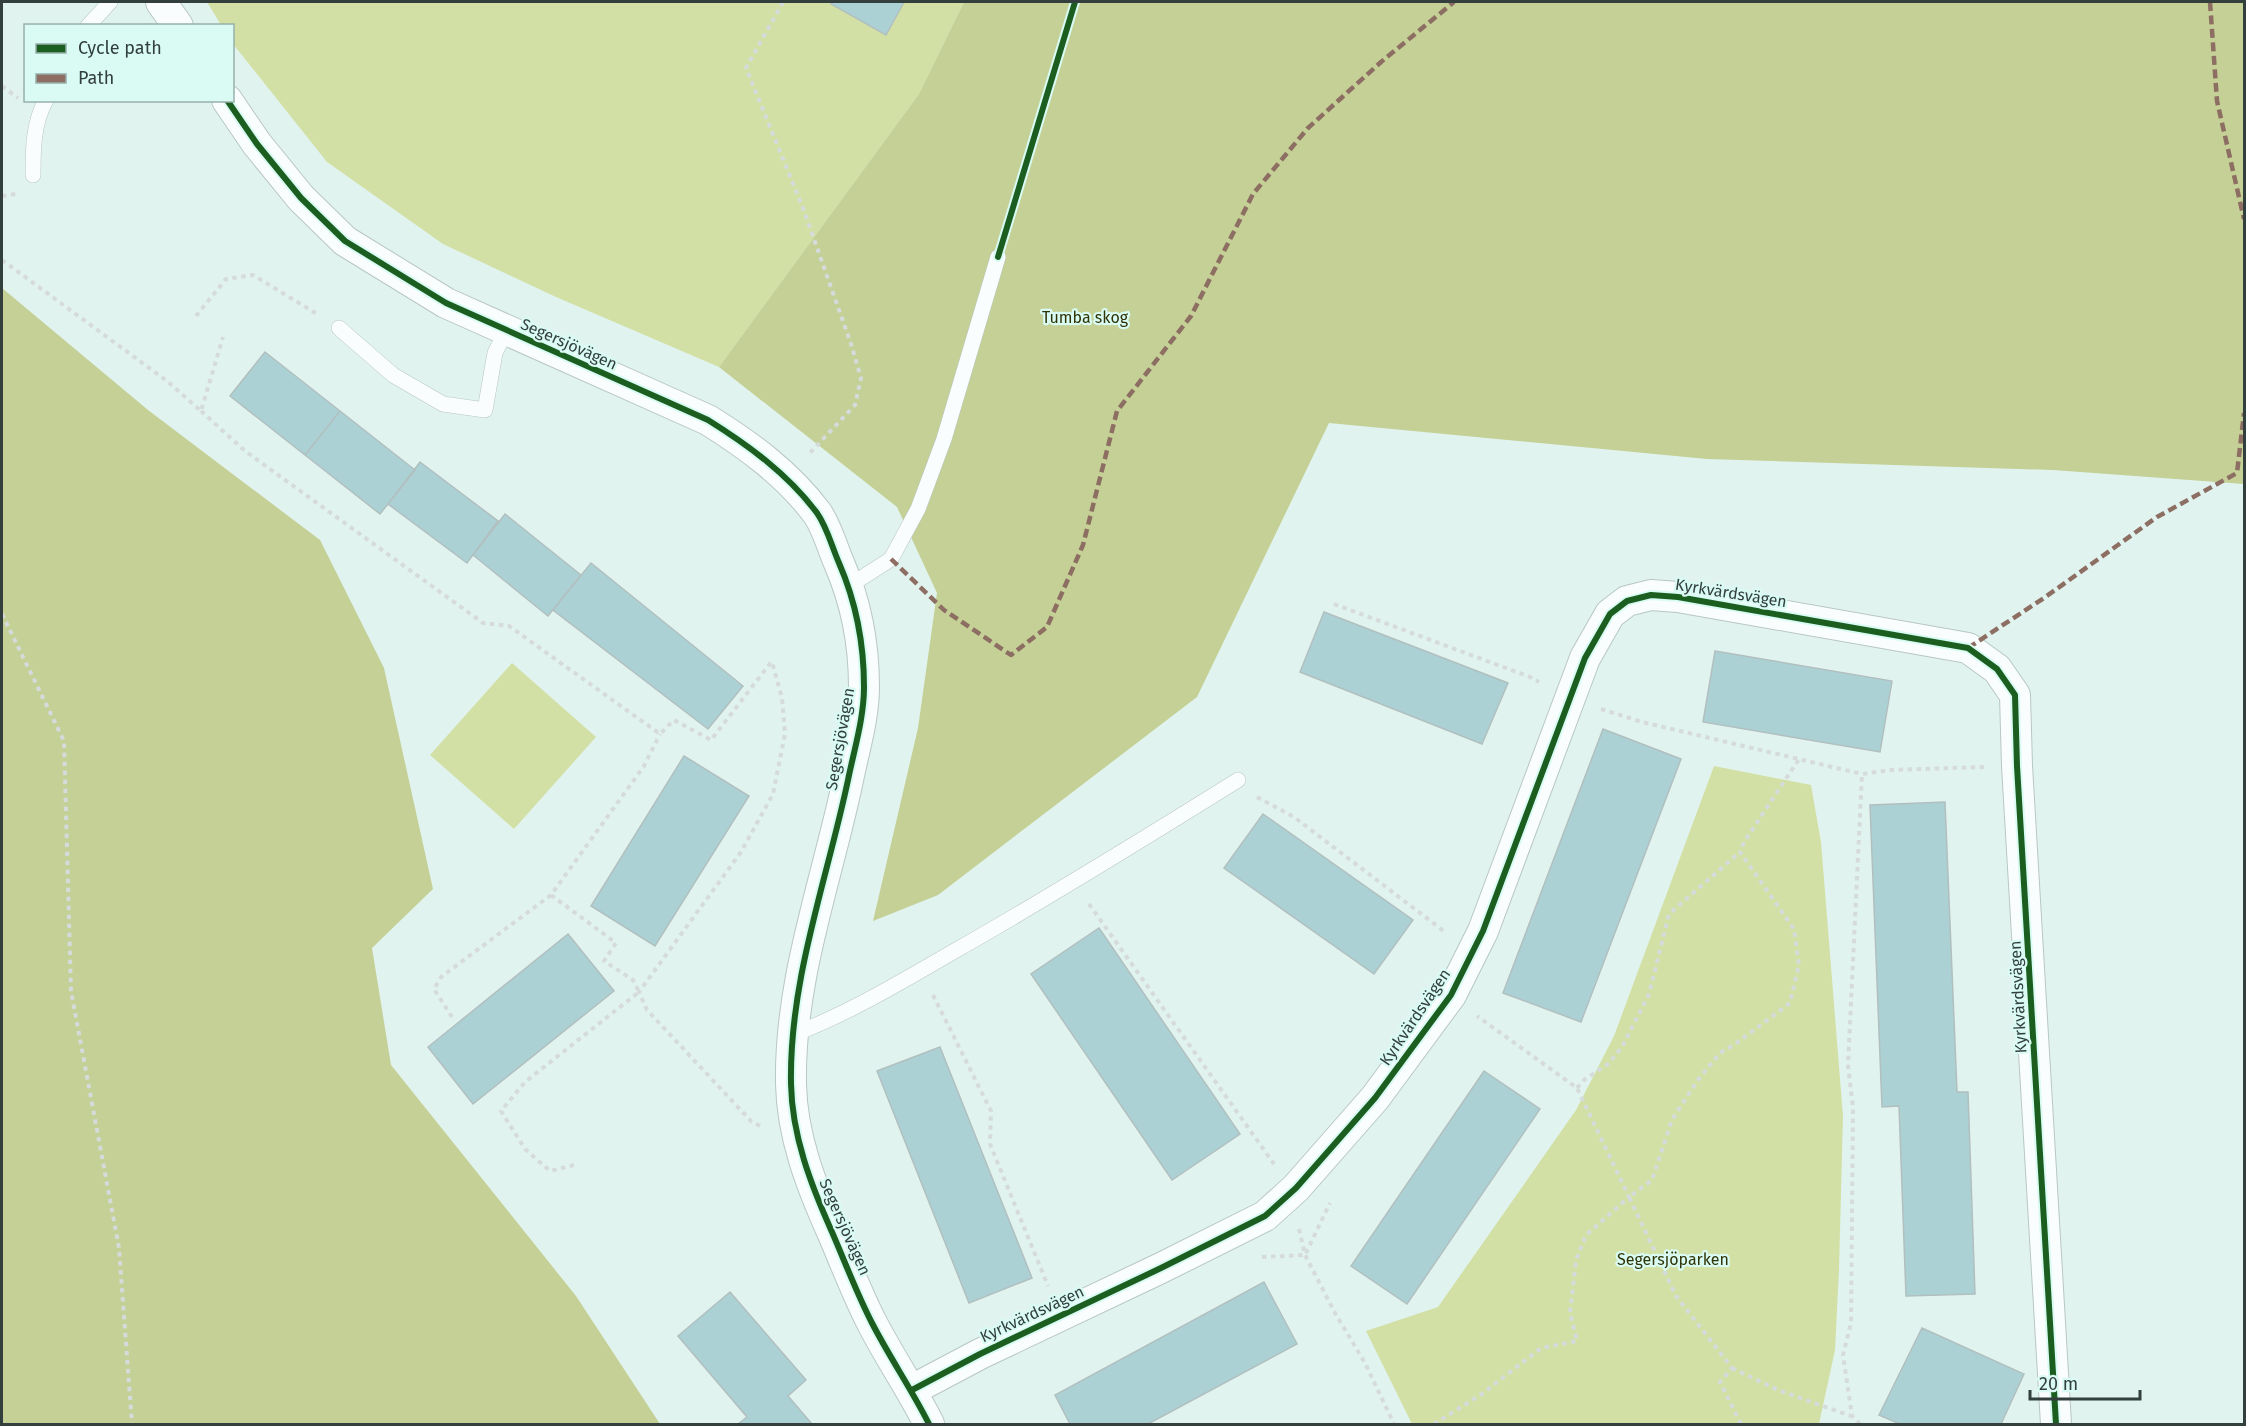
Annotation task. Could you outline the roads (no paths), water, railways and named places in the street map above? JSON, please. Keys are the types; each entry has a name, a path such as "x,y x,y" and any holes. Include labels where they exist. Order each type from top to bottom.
{"street":[{"path":"161,2 177,24"},
{"name":"Segersjövägen","path":"228,102 257,144 301,198 345,241 446,303 708,420 739,439 784,476 818,514 849,586 861,636 864,689 845,794 797,990 792,1035 791,1085 796,1128 809,1180 873,1323 912,1389 929,1425"},
{"name":"Kyrkvärdsvägen","path":"912,1389 1264,1216 1291,1192 1375,1098 1451,995 1483,931 1585,658 1610,614 1627,601 1651,595 1678,597 1968,648 1997,669 2015,695 2017,766 2056,1425"}],"lane":[{"path":"90,24 110,2"},
{"path":"33,175 33,150 39,112 44,102"},
{"path":"849,586 891,559 918,509 944,439 998,257"},
{"path":"339,328 393,375 443,404 485,410 495,353 506,331"},
{"path":"792,1035 819,1024 921,970 1073,883 1238,780"}],"park label":[{"name":"Tumba skog","path":"1085,317"},
{"name":"Segersjöparken","path":"1673,1259"}]}
